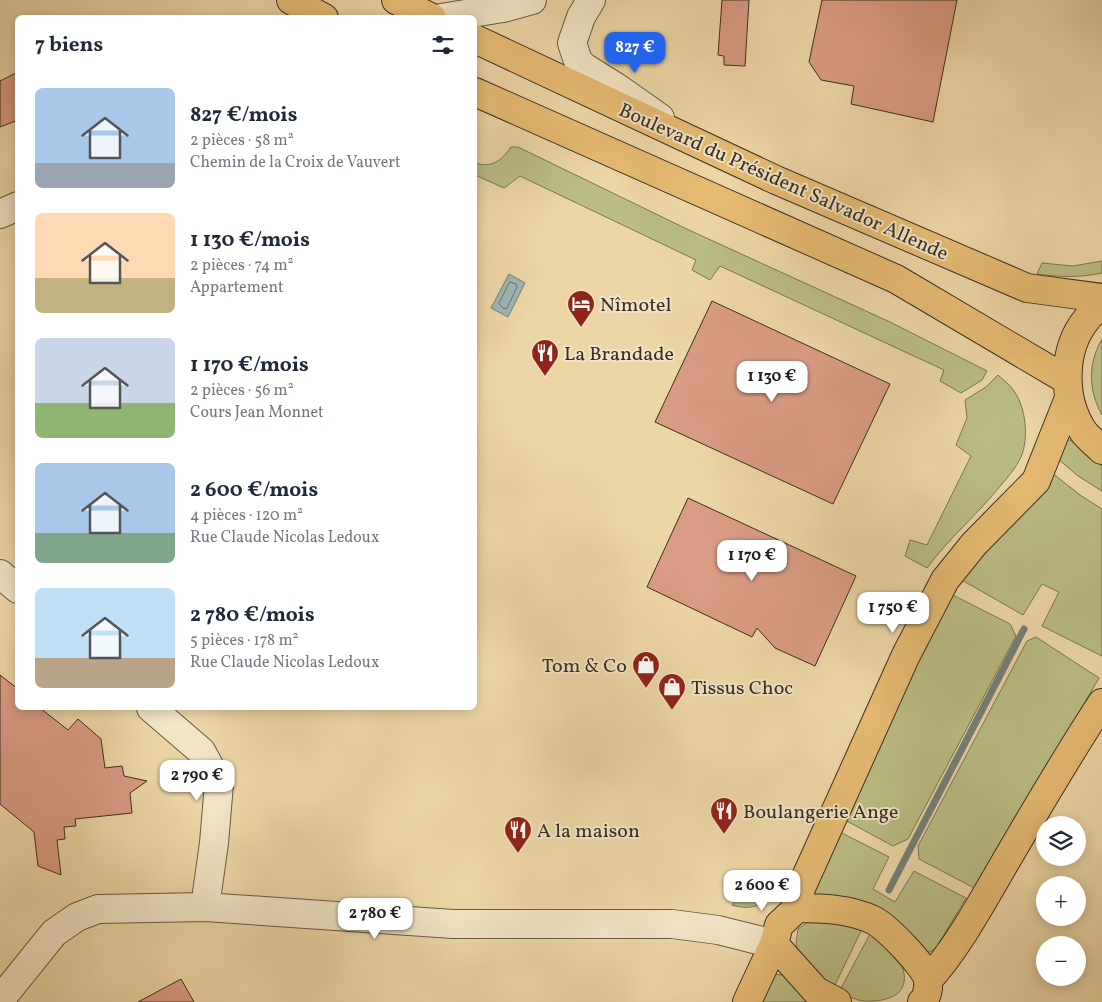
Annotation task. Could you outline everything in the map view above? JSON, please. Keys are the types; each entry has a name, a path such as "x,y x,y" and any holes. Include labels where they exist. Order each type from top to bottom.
{"main road":[{"path":"291,0 318,15"},
{"path":"396,0 426,15"},
{"name":"Boulevard du Président Salvador Allende","path":"477,40 776,180 1027,288 1102,298"},
{"path":"477,93 896,279 971,321 1068,389 1082,429 1102,450"},
{"path":"747,1002 774,944 779,925 797,908 801,888 906,655 942,586 974,544 1036,481 1068,389 1071,349 1085,321 1102,303"},
{"path":"927,996 939,968 983,900 1102,703"},
{"path":"797,908 846,911 874,920 887,929 917,962 927,996"},
{"path":"774,944 816,991 837,1002"}],"street":[{"path":"460,15 503,8 532,0"},
{"path":"591,0 581,18 572,43 578,60 584,67 616,87 694,142"},
{"path":"0,214 15,207"},
{"path":"0,574 15,586"},
{"path":"154,710 201,751 219,784 214,843 205,907"},
{"path":"0,1000 54,933 77,916 98,908 205,907 453,924 672,924 718,930 774,944"}],"green space":[{"path":"511,147 518,147 691,231 890,322 987,371 982,380 961,393 940,381 944,370 720,266 710,280 692,270 696,260 520,176 504,188 477,176 477,163 491,164 504,156"},
{"path":"1102,261 1102,273 1085,276 1037,274 1042,263 1073,266"},
{"path":"1102,339 1102,415 1094,396 1092,367 1097,348"},
{"path":"998,375 1008,384 1018,398 1024,414 1025,441 1021,457 1012,472 992,496 927,568 905,556 910,540 927,545 971,456 956,445 967,418 965,400 986,387"},
{"path":"1065,440 1070,440 1102,466 1102,491 1078,476 1057,458"},
{"path":"1051,472 1080,495 1102,509 1102,656 1042,626 1059,592 1042,584 1023,615 960,579"},
{"path":"949,593 1010,624 1016,636 908,839 893,846 843,819"},
{"path":"1036,637 1099,678 976,889 919,859 918,846 1027,641"},
{"path":"836,830 889,857 873,889 895,902 914,871 966,898 936,948 930,952 922,950 815,895 812,884"},
{"path":"776,871 780,875 769,898 757,906 741,907 732,905 743,887 749,888 762,885"},
{"path":"825,919 863,927 832,991 798,954 796,943 798,929 809,921"},
{"path":"871,932 899,961 904,973 904,981 902,988 892,997 878,1001 864,1001 854,999 839,992"},
{"path":"773,974 782,975 810,1002 758,1002"}],"water":[{"path":"509,274 525,283 508,317 491,308"}],"building":[{"path":"722,0 749,0 745,66 724,65 724,56 718,55"},
{"path":"822,0 957,0 933,122 851,104 854,86 821,80 809,62"},
{"path":"15,74 15,121 0,127 0,81"},
{"path":"712,301 890,384 833,504 655,422"},
{"path":"688,498 856,576 815,666 775,648 757,628 752,637 647,587"},
{"path":"0,675 15,687 15,710 43,710 68,730 78,719 101,739 105,768 122,766 124,776 147,781 130,793 132,813 75,819 76,826 64,827 65,839 57,840 61,875 38,866 34,832 0,804"},
{"path":"181,979 194,1002 138,1002"}],"waterway":[{"path":"889,890 1024,629"}],"place":[{"name":"Nîmotel","path":"581,328"},
{"name":"La Brandade","path":"545,377"},
{"name":"Tom & Co","path":"646,689"},
{"name":"Tissus Choc","path":"672,711"},
{"name":"Boulangerie Ange","path":"724,835"},
{"name":"A la maison","path":"518,854"}]}
